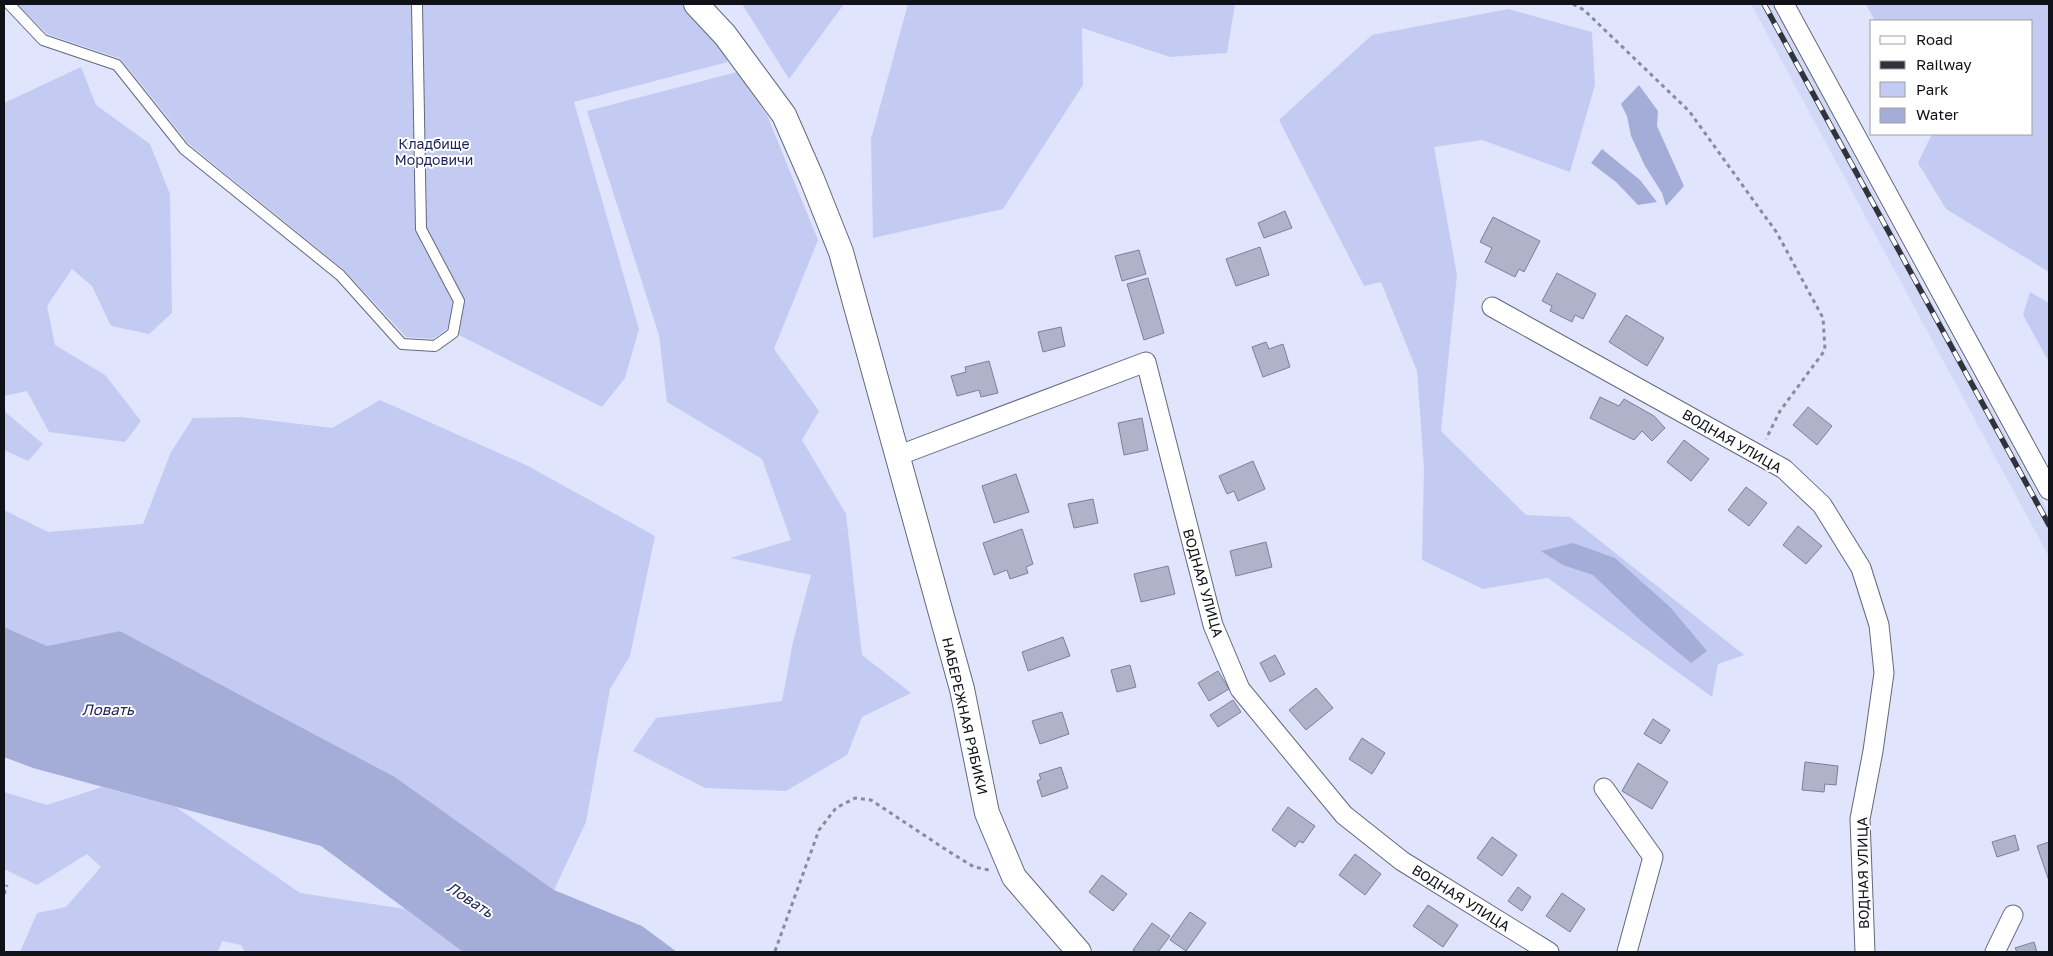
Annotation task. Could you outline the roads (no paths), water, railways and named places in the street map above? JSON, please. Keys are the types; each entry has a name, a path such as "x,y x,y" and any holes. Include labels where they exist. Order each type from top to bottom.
{"street":[{"name":"НАБЕРЕЖНАЯ РЯБИКИ","path":"696,4 726,35 784,115 841,252 962,689 987,813 1014,877 1079,952"},
{"path":"1784,4 2049,490"},
{"name":"ВОДНАЯ УЛИЦА","path":"1492,307 1784,469 1822,505 1860,568 1879,626 1884,672 1874,751 1860,819 1865,952"},
{"name":"ВОДНАЯ УЛИЦА","path":"897,456 1146,362 1213,625 1240,689 1344,815 1402,861 1549,952"},
{"path":"1604,788 1653,857 1627,952"},
{"path":"1995,952 2013,915"}],"lane":[{"path":"9,4 43,40 117,65 184,149 340,275 402,344 435,346 453,332 459,301 421,229 417,4"}],"water":[{"path":"1639,85 1658,111 1657,126 1684,186 1666,206 1662,193 1645,166 1631,136 1627,116 1621,104"},
{"path":"1602,149 1640,180 1657,202 1638,205 1616,182 1591,163"},
{"path":"1573,543 1615,558 1670,607 1707,651 1691,663 1641,621 1593,575 1563,565 1541,551"},
{"name":"Ловать","path":"4,627 47,646 120,631 395,777 554,890 642,926 677,952 463,952 321,846 33,768 4,757"}],"railway":[{"path":"1764,4 2049,525"}],"park label":[{"name":"Кладбище Мордовичи","path":"434,152"}]}
